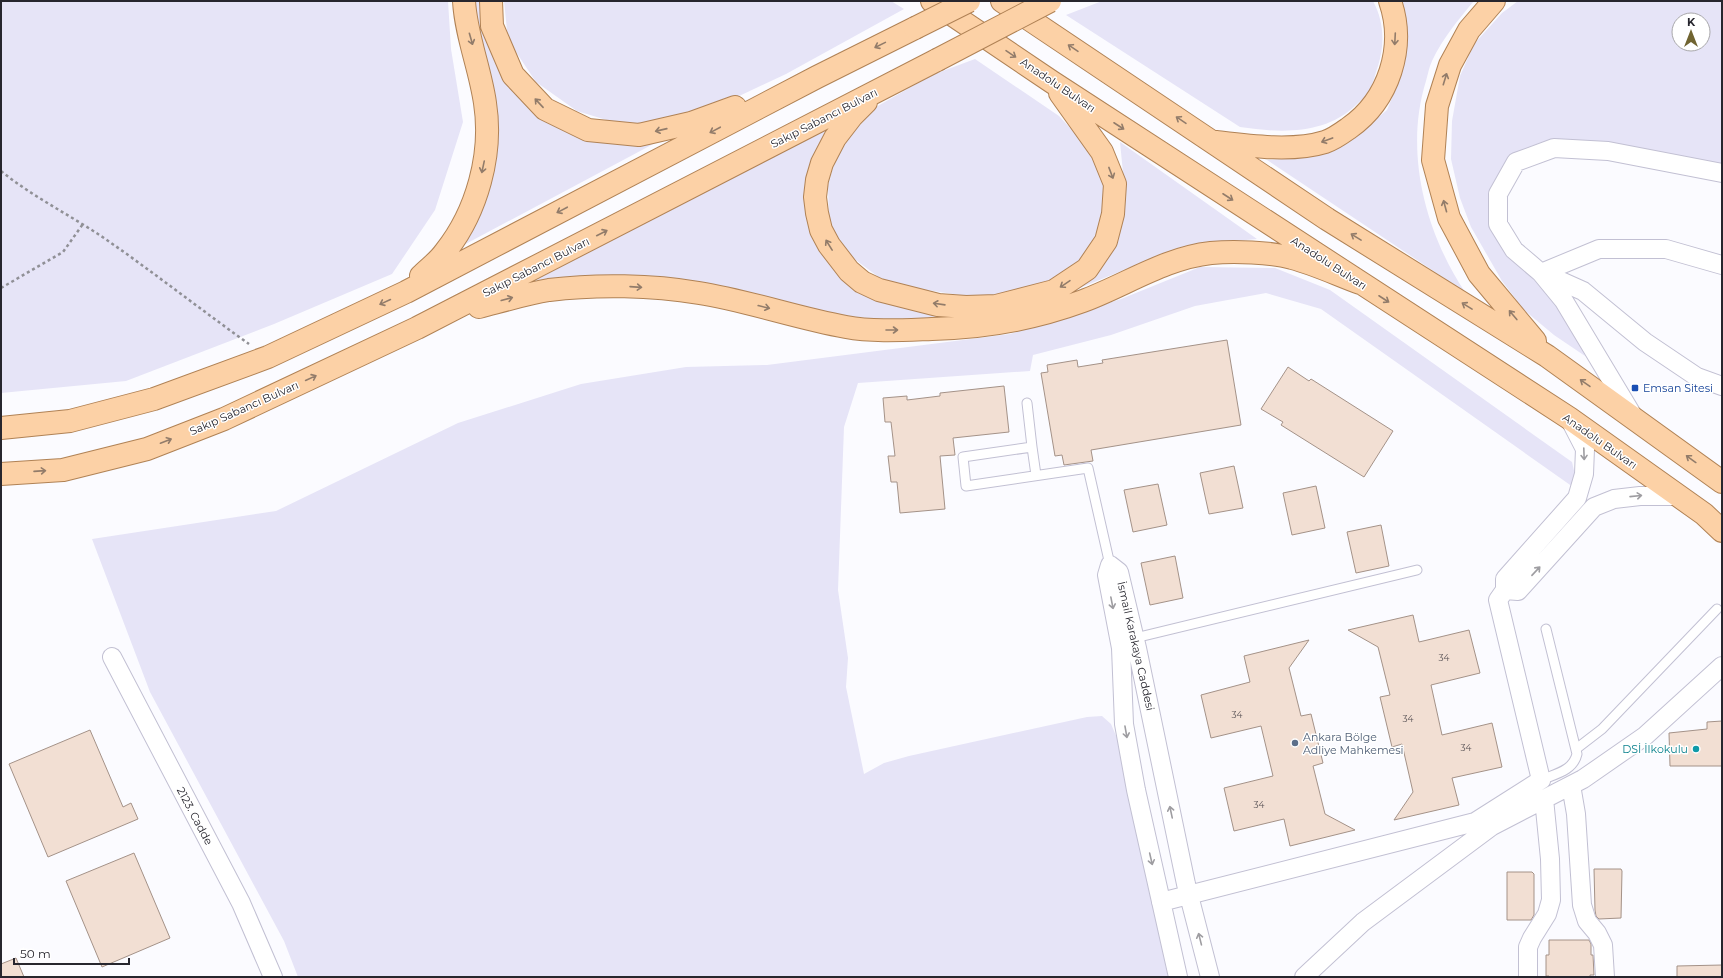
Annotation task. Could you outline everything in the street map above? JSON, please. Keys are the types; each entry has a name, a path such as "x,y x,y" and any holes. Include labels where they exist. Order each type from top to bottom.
{"main road":[{"path":"406,292 445,253 466,219 478,188 487,144 486,103 465,20 464,1"},
{"path":"491,1 492,26 513,75 545,109 588,130 639,135 691,123 817,77"},
{"name":"Anadolu Bulvarı","path":"932,1 1052,82 1569,418 1704,514 1722,531"},
{"path":"1,428 70,421 154,399 268,357 406,292 817,77 969,1"},
{"path":"1002,1 1327,219 1547,356 1634,417 1722,482"},
{"name":"Sakıp Sabancı Bulvarı","path":"1,474 63,470 147,448 224,419 417,328 1050,1"},
{"path":"1213,142 1260,148 1295,147 1326,142 1340,135 1353,125 1370,110 1384,91 1390,73 1396,33 1394,12 1390,1"},
{"path":"1494,1 1469,30 1450,65 1437,106 1433,160 1449,218 1479,274 1547,356"},
{"path":"879,89 852,116 835,138 822,163 817,180 817,213 821,230 829,246 849,271 862,282 879,290 938,305 996,306 1054,291 1087,269 1106,241 1114,214 1115,184 1102,152 1052,82"},
{"path":"417,328 511,298 534,293 550,290 633,286 698,293 747,302 847,327 887,330 992,325 1045,314 1085,300 1175,260 1210,253 1244,252 1291,258 1360,283"}],"street":[{"path":"1634,417 1564,301 1541,273 1514,250 1498,224 1498,194 1516,162 1554,148 1608,152 1722,173"},
{"path":"1541,273 1600,249 1666,249 1722,265"},
{"path":"1541,273 1583,291 1644,342 1697,377 1722,386"},
{"path":"1161,902 1475,822 1541,780 1498,600 1505,590 1505,579 1577,498 1584,474 1585,449 1569,418"},
{"path":"1505,590 1518,591 1594,507 1614,499 1640,496 1678,496"},
{"name":"İsmail Karakaya Caddesi","path":"1178,977 1136,790 1124,724 1120,648 1107,576 1110,565 1119,572 1135,638 1189,895 1210,977"},
{"name":"2123. Cadde","path":"112,658 241,904 273,977"},
{"path":"1304,977 1363,922 1486,830 1583,779 1645,736 1722,666"},
{"path":"1571,785 1576,814 1582,905 1588,921 1597,933 1603,945 1605,977"},
{"path":"1528,977 1528,947 1547,914 1551,900 1550,859 1544,799"}],"lane":[{"path":"1026,403 1036,475"},
{"path":"1032,446 963,457 966,486 1088,468 1110,565"},
{"path":"1135,638 1417,570"},
{"path":"1576,749 1602,729 1717,609"},
{"path":"1541,780 1571,767 1576,759 1576,749 1546,629"}],"path":[{"path":"1,171 21,187 83,224 200,306 268,357"},
{"path":"1,288 63,252 83,224"}],"shaded area":[{"path":"1,1 448,1 451,49 463,122 435,210 392,274 274,324 126,381 1,393"},
{"path":"471,1 486,1 516,86 618,143 657,142 460,247 480,207"},
{"path":"504,1 891,1 904,9 786,74 699,115 636,129 577,111 536,82 508,40"},
{"path":"1102,1 1373,1 1377,9 1381,25 1382,49 1372,86 1368,94 1344,115 1316,127 1301,130 1286,131 1240,127 1066,15"},
{"path":"1399,1 1474,1 1446,37 1431,63 1420,108 1417,135 1418,163 1422,190 1429,217 1439,244 1451,269 1465,292 1267,160 1315,156 1347,144 1387,110 1399,81 1402,51"},
{"path":"1518,1 1722,1 1722,166 1557,142 1515,158 1494,181 1488,209 1498,240 1571,321 1585,356 1554,335 1524,310 1502,281 1471,227 1460,198 1451,159 1452,121 1460,76 1474,44 1502,13"},
{"path":"975,59 1059,116 1099,159 1109,210 1092,247 1065,275 1026,292 979,298 888,284 849,255 829,223 828,186 838,150 876,107 932,75"},
{"path":"835,121 810,169 838,270 958,316 1094,274 1118,242 1125,193 1120,142 1257,239 1192,245 1151,259 1028,309 900,323 832,316 758,295 689,280 598,277 525,281"},
{"path":"1200,267 1275,268 1330,290 1572,462 1575,475 1573,487 1321,309 1266,293 1195,306 1111,335 1033,355 1030,371 858,383 844,427 838,590 848,658 846,687 864,774 884,763 909,756 1087,717 1102,716 1111,724 1117,738 1168,977 298,977 284,941 150,692 92,539 276,511 458,423 581,384 686,367 767,365 1010,334 1121,299"}],"building":[{"path":"1227,340 1241,425 1091,450 1093,461 1064,465 1062,455 1055,456 1041,373 1048,372 1047,365 1077,360 1078,367 1103,363 1102,360"},
{"path":"1288,367 1309,381 1311,379 1393,431 1364,477 1281,425 1283,422 1261,409"},
{"path":"1004,386 1009,432 953,438 955,455 940,456 945,509 900,513 897,482 891,482 888,456 895,456 891,422 885,422 883,398 907,396 907,400 940,396 940,393"},
{"path":"1234,466 1243,508 1209,514 1200,473"},
{"path":"1158,484 1167,525 1133,532 1124,490"},
{"path":"1316,486 1325,528 1292,535 1283,493"},
{"path":"1381,525 1389,566 1356,573 1347,532"},
{"path":"1175,556 1183,598 1150,605 1141,563"},
{"path":"1413,615 1419,642 1469,630 1480,673 1431,685 1442,735 1492,723 1502,767 1452,778 1459,805 1394,820 1413,792 1402,744 1392,747 1380,697 1390,695 1378,647 1348,630"},
{"path":"1309,640 1289,668 1301,716 1311,714 1323,763 1313,766 1325,814 1355,830 1290,846 1284,819 1234,831 1224,788 1273,776 1261,726 1211,738 1201,695 1250,682 1244,656"},
{"name":"DSİ İlkokulu","path":"1722,721 1722,766 1670,766 1669,733 1707,729 1707,722"},
{"path":"90,730 123,807 131,803 138,819 48,857 9,764"},
{"path":"134,853 170,938 102,967 66,881"},
{"path":"1594,869 1621,869 1621,918 1599,919 1596,916"},
{"path":"1507,872 1532,872 1534,874 1534,915 1531,920 1507,920"},
{"path":"1549,940 1589,940 1591,944 1591,955 1593,955 1594,975 1590,975 1590,977 1546,976 1546,955 1549,955"},
{"path":"16,958 24,977 1,977 1,964"},
{"path":"1722,965 1722,977 1677,977 1677,966"}],"place":[{"name":"Emsan Sitesi","path":"1635,388"},
{"name":"Ankara Bölge Adliye Mahkemesi","path":"1295,743"},
{"name":"DSİ İlkokulu","path":"1696,749"}]}
